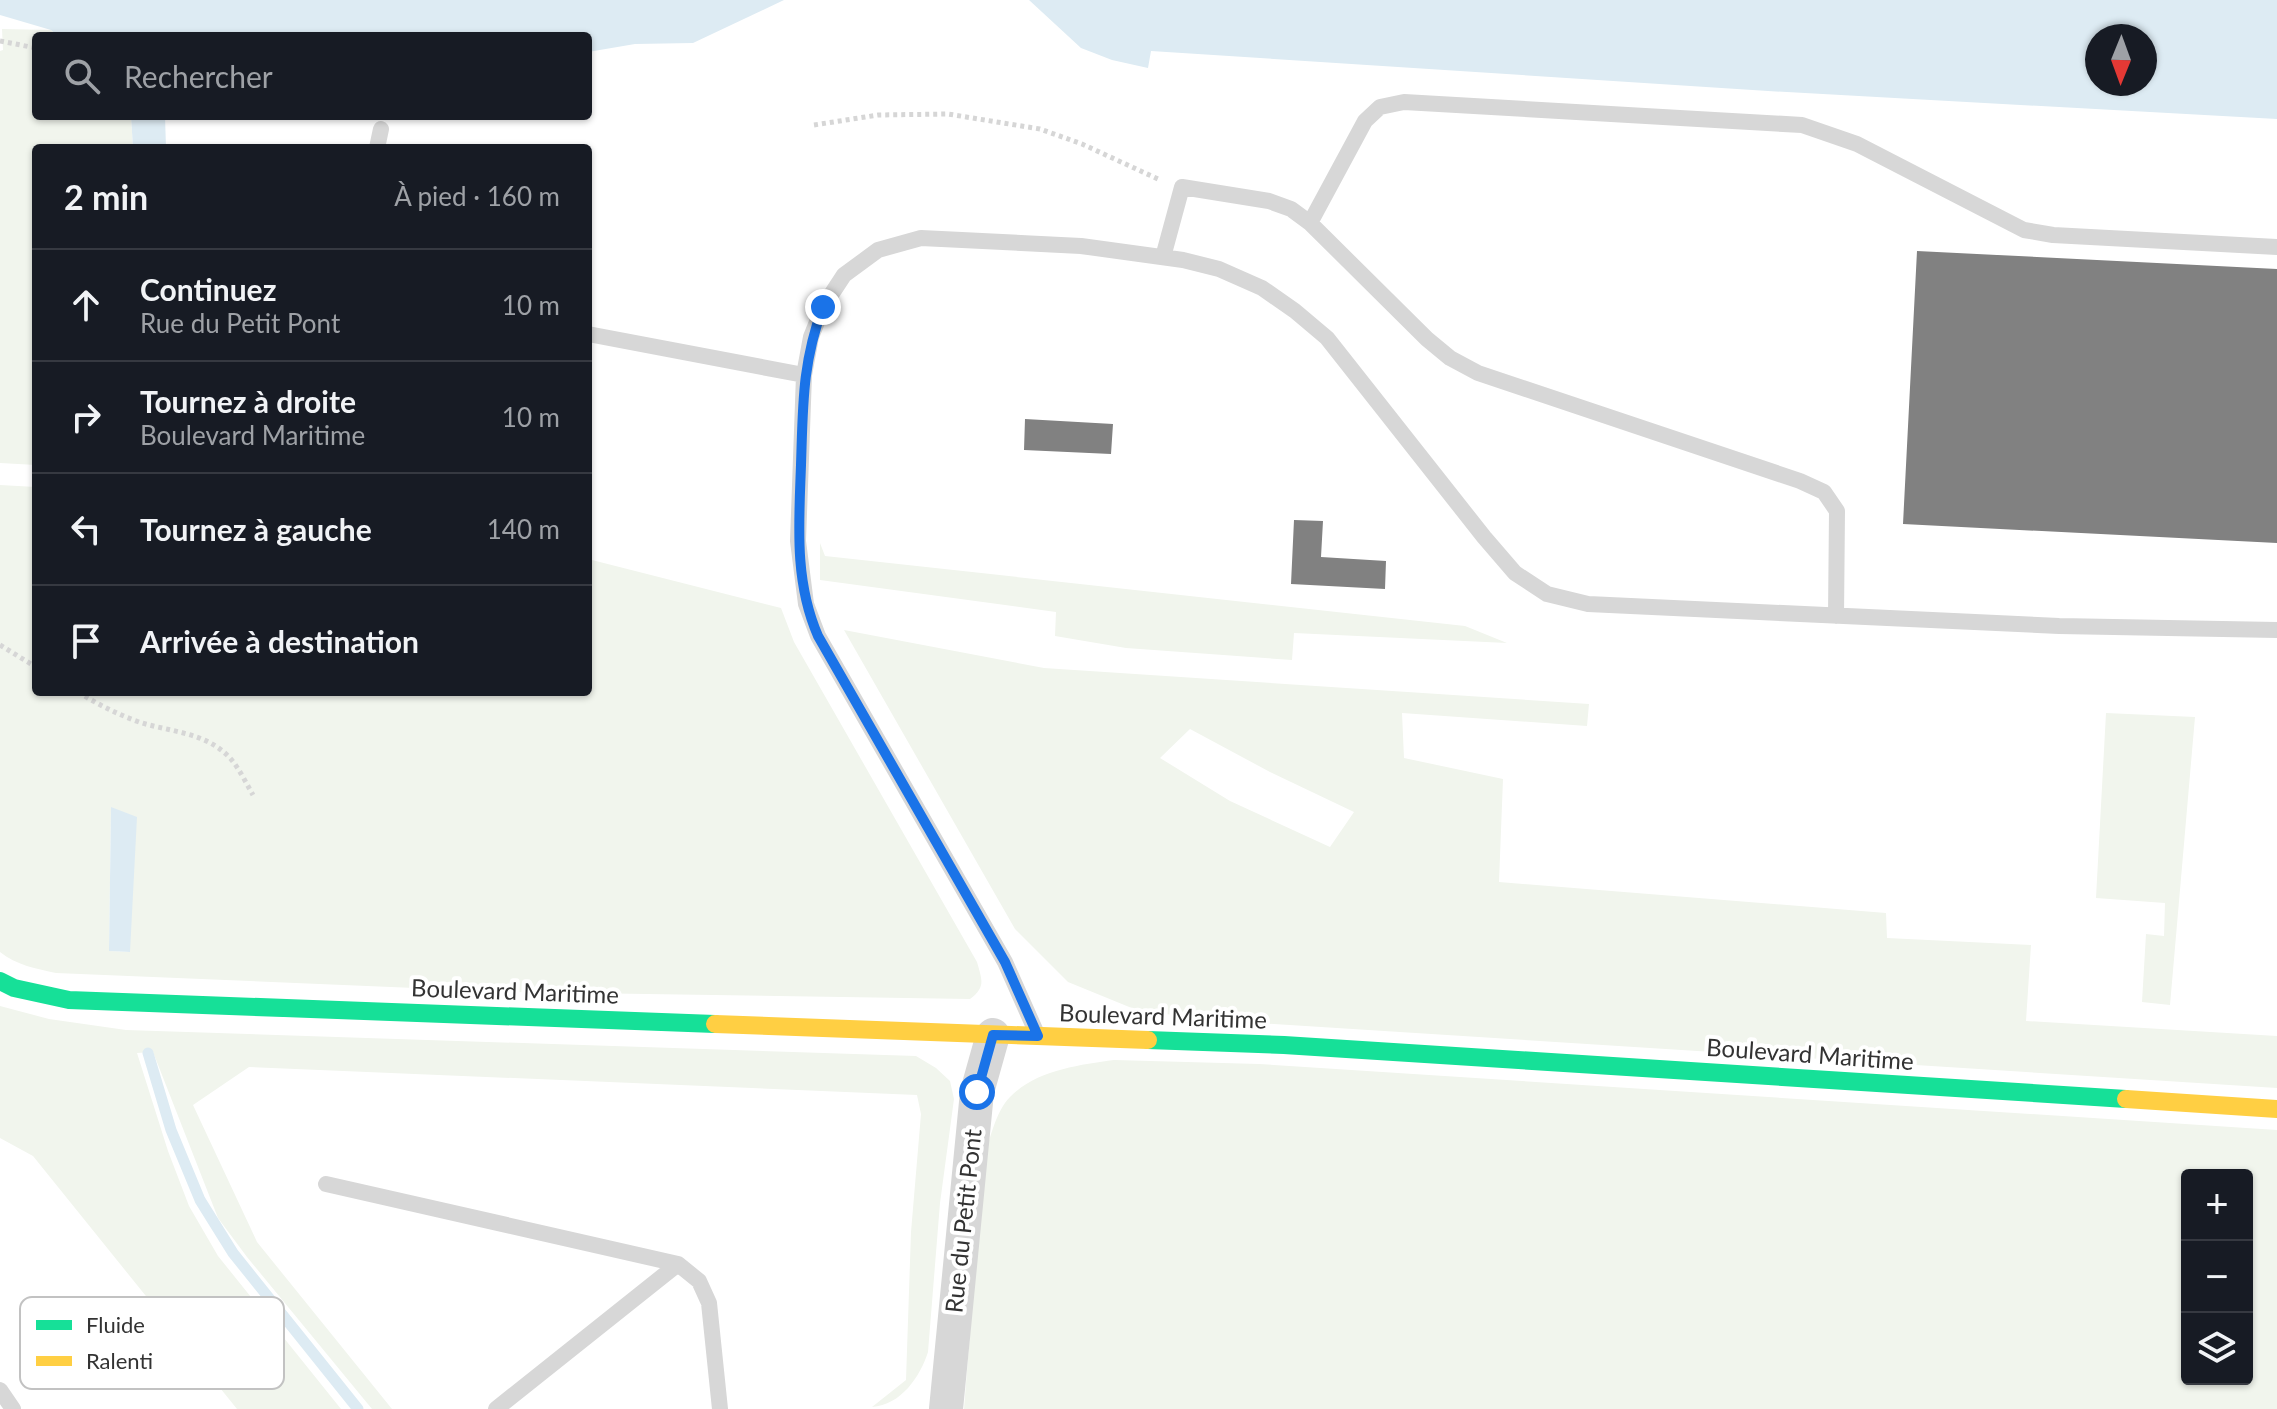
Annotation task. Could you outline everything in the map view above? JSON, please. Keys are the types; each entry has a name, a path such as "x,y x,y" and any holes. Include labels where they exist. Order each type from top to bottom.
{"street":[{"name":"Boulevard Maritime","path":"0,981 27,991 69,1000 1284,1045 2277,1109"},
{"name":"Rue du Petit Pont","path":"946,1409 977,1092 993,1035"}],"lane":[{"path":"1310,223 1365,121 1380,107 1404,102 1802,125 1857,144 2024,230 2053,235 2277,247"},
{"path":"378,144 381,129"},
{"path":"1163,257 1182,187 1269,201 1291,209 1310,223 1427,339 1450,358 1478,373 1800,481 1824,492 1837,511 1836,616"},
{"path":"1038,1036 1005,962 818,636 803,589 798,541 804,375 811,337 823,307 844,275 878,250 921,238 1081,246 1163,257 1219,269 1262,288 1327,338 1484,537 1515,573 1547,594 1588,604 2059,626 2277,630"},
{"path":"592,335 804,375"},
{"path":"326,1184 678,1264 699,1281 709,1303 720,1409"},
{"path":"496,1409 678,1264"},
{"path":"0,1390 13,1409"}],"path":[{"path":"0,41 32,47"},
{"path":"814,125 878,115 948,114 1040,129 1182,187"},
{"path":"0,645 32,665"},
{"path":"85,696 140,722 188,733 212,744 230,758 253,795"}],"shaded area":[{"path":"0,0 784,0 693,43 635,44 592,51 592,32 53,32 0,15"},
{"path":"1029,0 2277,0 2277,119 1768,91 1151,51 1148,68 1112,60 1081,48"},
{"path":"2,29 53,32 32,32 32,120 131,120 133,144 32,144 32,465 0,463 0,51 3,50"},
{"path":"131,120 165,120 166,144 133,144"},
{"path":"0,485 32,487 32,696 592,696 592,560 781,608 794,642 977,962 981,983 979,991 970,999 512,992 56,973 0,952","holes":["111,807 130,952 109,951"]},
{"path":"820,543 825,556 1465,626 1507,643 1294,633 1292,660 1126,648 1055,636 1056,612 820,580"},
{"path":"844,630 1044,668 1589,704 1587,726 1402,713 1404,758 1503,779 1499,882 1886,913 1887,938 2031,945 2026,1021 2277,1036 2277,1088 1226,1021 1139,1011 1068,982 1015,929","holes":["1190,729 1354,812 1330,847 1230,801 1160,758"]},
{"path":"2106,713 2195,717 2170,1005 2142,1002 2146,934 2164,936 2165,903 2096,898"},
{"path":"111,807 137,817 130,952 109,951"},
{"path":"0,1006 49,1019 126,1030 916,1056 950,1081 954,1099 940,1203 928,1352 908,1388 892,1401 872,1407 906,1380 911,1232 921,1114 917,1095 249,1067 193,1105 257,1242 392,1409 372,1409 218,1218 153,1052 137,1053 189,1206 218,1256 251,1297 147,1297 33,1156 0,1138"},
{"path":"1114,1060 1259,1064 2277,1130 2277,1409 964,1409 984,1155 994,1124 1010,1097 1032,1081 1073,1067"},
{"path":"284,1338 341,1409 237,1409 221,1389 284,1389"}],"building":[{"path":"1917,251 2277,269 2277,543 1903,524"},
{"path":"1025,419 1113,424 1111,454 1024,450"},
{"path":"1294,520 1323,521 1321,557 1386,561 1385,589 1291,584"}],"waterway":[{"path":"148,1053 171,1130 200,1200 233,1253 268,1297"},
{"path":"284,1317 358,1409"}],"traffic: fast":[{"path":"0,981 14,988 69,1000 715,1024"},
{"path":"1148,1040 1284,1045 2126,1099"}],"traffic: slow":[{"path":"715,1024 1148,1040"},
{"path":"2126,1099 2277,1109"}],"route":[{"path":"823,307 811,337 804,375 798,541 803,589 818,636 1005,962 1038,1036 993,1035 977,1092"}]}
